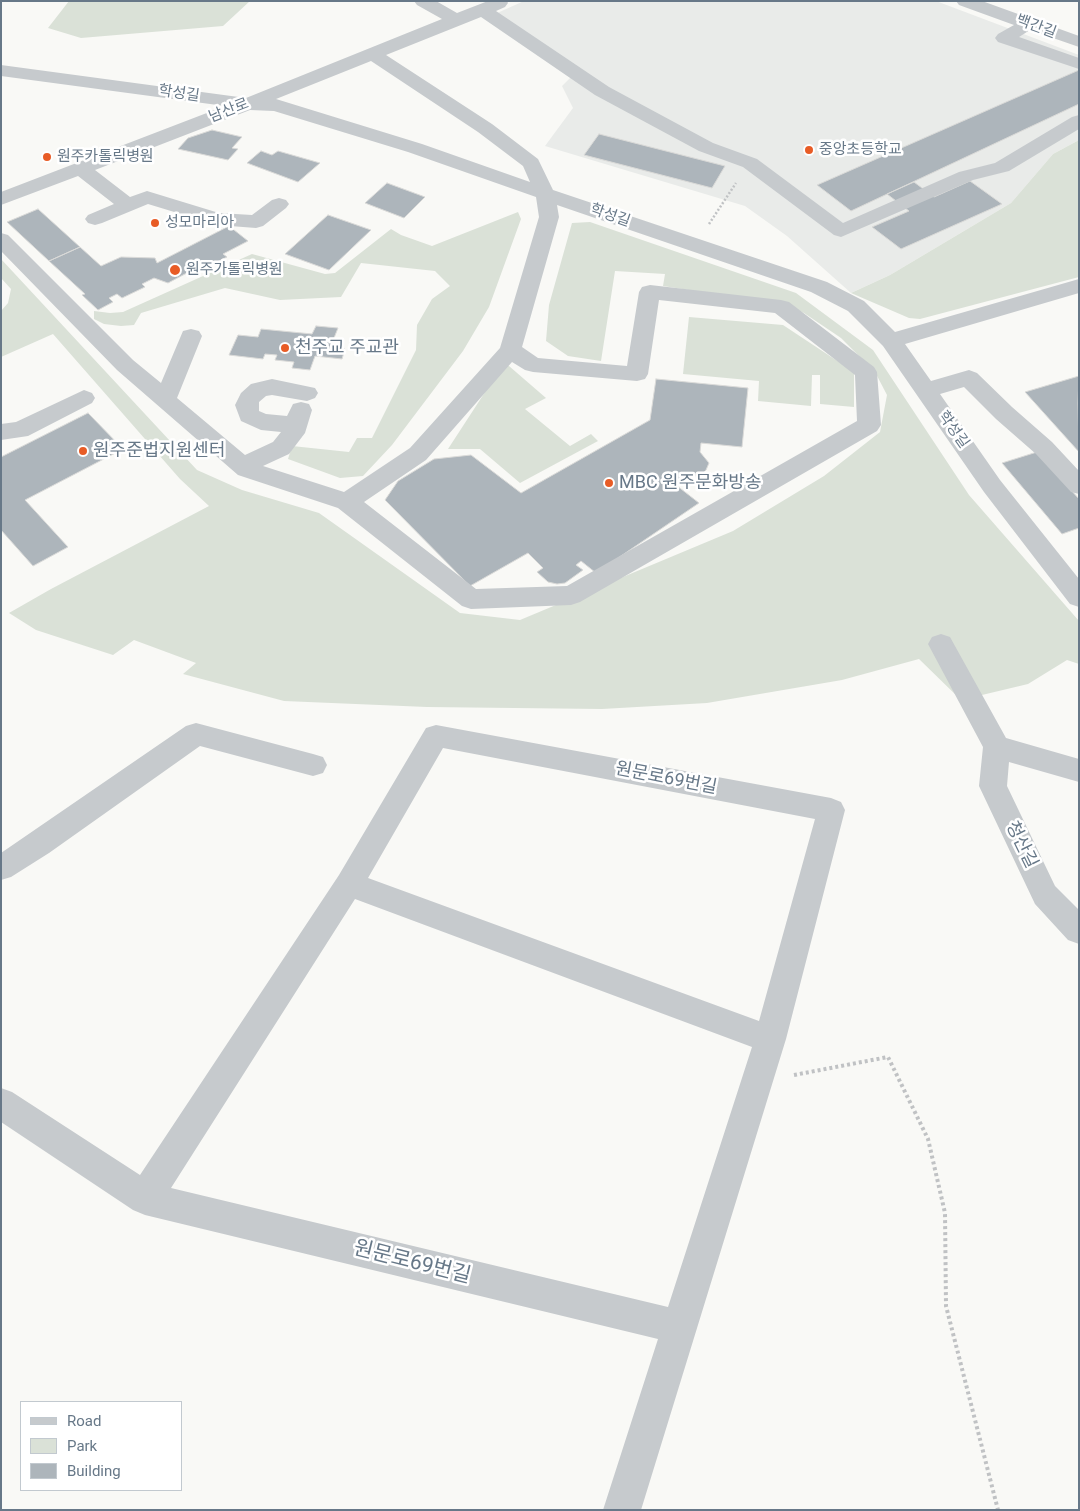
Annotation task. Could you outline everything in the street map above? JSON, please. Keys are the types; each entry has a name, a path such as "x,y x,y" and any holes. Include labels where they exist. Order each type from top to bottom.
{"street":[{"path":"423,1 456,20"},
{"name":"남산로","path":"1,199 248,104 503,1"},
{"name":"백간길","path":"966,1 1079,42"},
{"path":"483,10 602,91 706,147 750,163 841,231 966,176 1002,167 1079,122"},
{"path":"1055,34 1074,23"},
{"path":"1028,24 1004,38 1079,64"},
{"path":"347,502 418,454 510,350 528,294 549,216 545,194 531,163 485,128 373,54"},
{"name":"학성길","path":"3,73 248,104 276,105 415,148 819,287 856,306 891,341 992,486 1079,597"},
{"path":"80,168 128,205"},
{"path":"95,219 147,197 217,219 256,222 279,204"},
{"path":"1,239 125,365 242,466 264,476 347,502 471,599 571,595 869,425 866,372 781,307 650,292 637,374 533,365 510,350"},
{"path":"891,341 1079,286"},
{"path":"165,400 192,336"},
{"path":"924,390 969,378 1004,413 1044,448 1079,486"},
{"path":"242,466 281,448 293,433 296,425 308,389 272,387 259,389 249,398 246,405 249,415 261,422 296,425"},
{"path":"1,432 20,430 84,398"},
{"path":"941,644 996,747 1079,771"},
{"path":"1,868 39,844 196,734 313,765"},
{"name":"원문로69번길","path":"145,1198 349,884 436,736 831,810 770,1039 622,1510"},
{"name":"청산길","path":"996,747 993,786 1045,895 1079,931"},
{"path":"349,884 770,1039"},
{"name":"원문로69번길","path":"1,1104 145,1198 679,1327"}],"path":[{"path":"705,230 750,163"},
{"path":"756,1082 888,1057 928,1139 945,1213 946,1306 998,1510"}],"shaded area":[{"name":"중앙초등학교","path":"524,1 936,1 1079,55 1079,140 1053,154 1011,203 890,275 851,293 787,236 745,206 545,146 573,108 562,86 576,72 495,14"}],"green space":[{"path":"69,1 250,1 223,26 81,38 48,28"},
{"path":"1079,140 1079,277 920,319 909,318 851,293 890,275 1011,203 1053,154"},
{"path":"518,212 521,219 489,307 463,351 392,445 363,476 340,478 288,459 292,446 349,452 357,438 372,438 416,350 417,325 432,299 450,286 435,271 361,263 341,297 280,300 225,288 141,313 134,325 104,324 94,319 94,311 123,312 252,254 325,274 335,273 391,229 401,235 432,246"},
{"path":"590,222 796,293 873,350 969,495 1079,621 1079,664 1067,660 1028,684 961,700 919,659 842,680 707,703 602,709 427,707 284,701 183,674 196,663 134,640 113,655 36,630 9,613 209,506 180,479 53,334 1,357 1,311 8,303 11,289 1,278 1,259 197,470 242,490 319,513 460,613 520,620 733,531 824,476 880,432 887,395 875,372 841,338 804,313 787,305 663,286 665,274 615,271 601,361 568,356 546,341 549,305 572,223"},
{"path":"689,317 783,325 854,372 854,407 820,404 820,375 812,375 811,406 758,401 759,381 683,374"},
{"path":"502,366 509,366 546,398 525,409 570,446 591,434 598,441 520,483 480,449 448,449"}],"building":[{"path":"1079,70 1079,104 851,211 817,185"},
{"path":"212,130 242,137 232,148 238,149 228,160 178,149 188,138"},
{"path":"599,134 725,166 712,188 584,155"},
{"path":"261,151 272,155 278,151 320,163 298,182 247,163"},
{"path":"970,181 1002,204 901,249 872,227 909,211 887,194 914,182 934,197"},
{"path":"387,183 425,197 404,218 365,203"},
{"path":"38,209 80,247 49,261 7,222"},
{"path":"328,215 371,230 329,270 285,254"},
{"path":"229,226 248,241 223,254 227,257 203,269 200,266 168,283 154,278 142,284 145,287 122,298 117,294 109,298 113,302 98,310 82,295 85,294 49,261 80,247 101,266 121,257 155,258 157,263"},
{"name":"천주교 주교관","path":"316,326 338,328 330,348 345,349 342,359 315,356 310,370 292,368 294,362 275,360 277,355 265,354 263,359 229,355 238,335 258,337 261,329 312,334"},
{"path":"1079,376 1078,403 1079,452 1025,392"},
{"name":"MBC 원주문화방송","path":"656,379 748,388 742,447 701,443 700,452 709,463 706,470 700,476 690,476 676,485 699,503 596,573 581,561 576,565 583,570 565,583 548,582 537,572 543,568 528,553 470,586 385,500 398,481 434,459 471,455 521,493 650,420"},
{"path":"88,413 123,449 25,500 68,547 33,566 1,530 1,457"},
{"path":"1037,452 1079,499 1079,528 1062,534 1002,463"}],"place":[{"name":"중앙초등학교","path":"809,150"},
{"name":"원주카톨릭병원","path":"47,157"},
{"name":"성모마리아","path":"155,223"},
{"name":"원주가톨릭병원","path":"175,270"},
{"name":"천주교 주교관","path":"285,348"},
{"name":"원주준법지원센터","path":"83,451"},
{"name":"MBC 원주문화방송","path":"609,483"}]}
